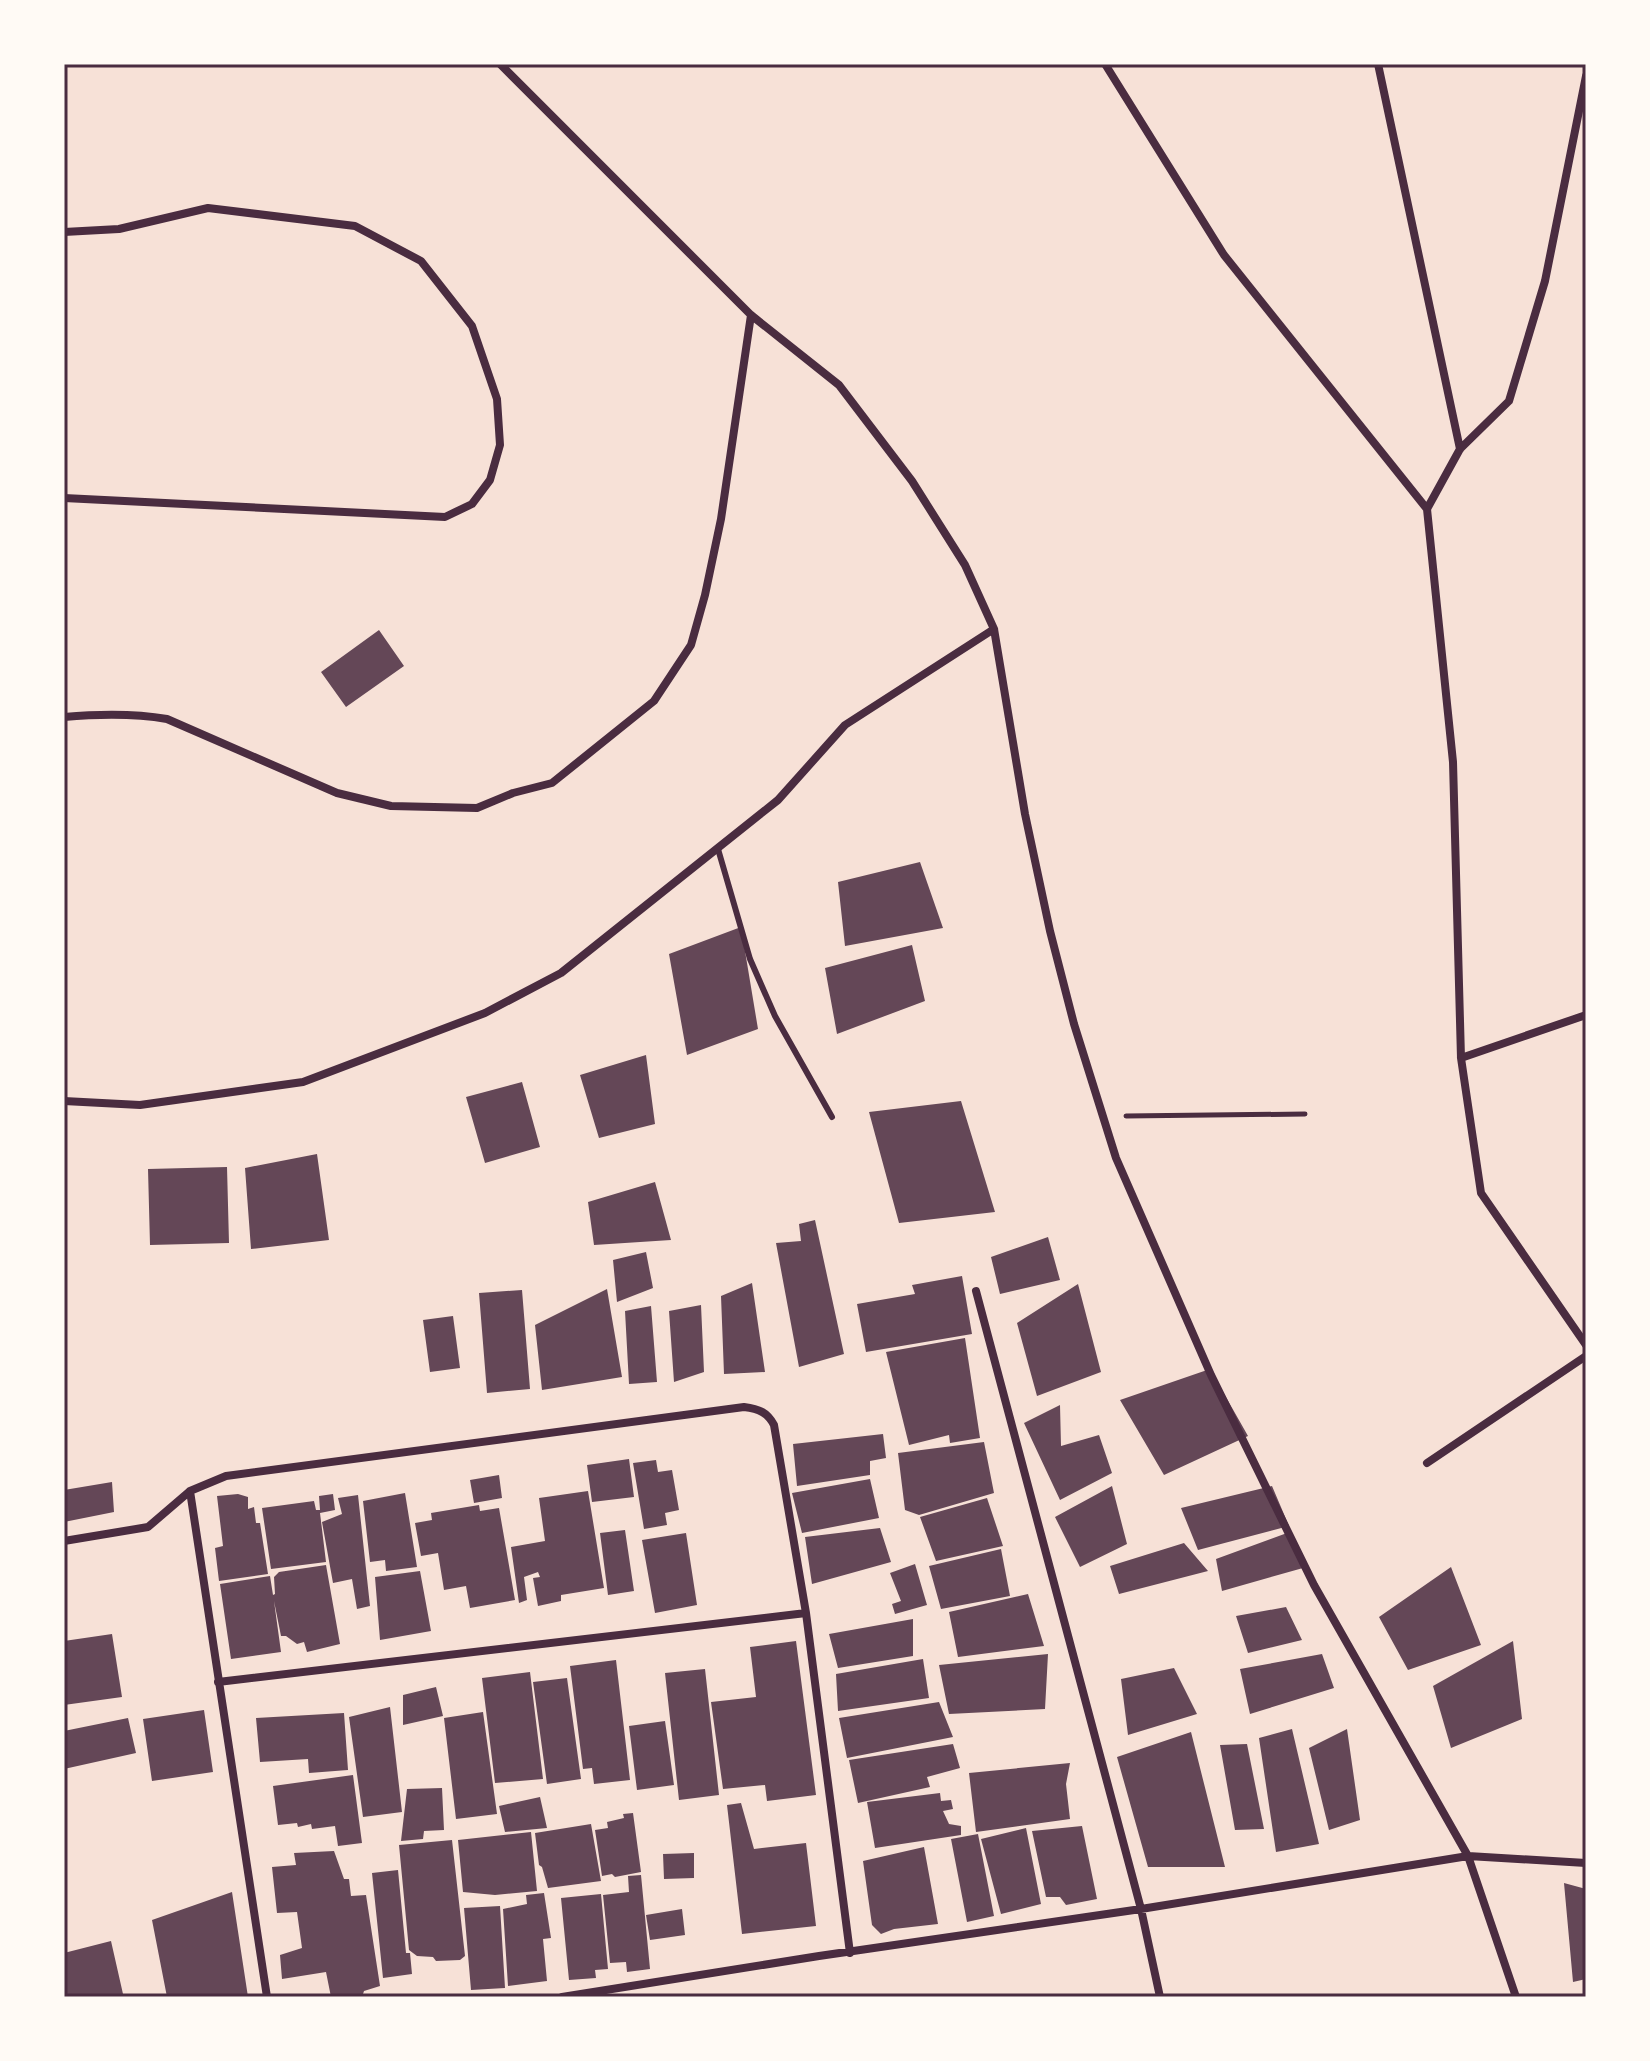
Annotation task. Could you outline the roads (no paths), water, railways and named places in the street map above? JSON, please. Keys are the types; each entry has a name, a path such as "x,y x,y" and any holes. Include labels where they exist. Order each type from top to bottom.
{"street":[{"path":"500,64 751,315 839,385 920,493 965,565 994,629 1025,814 1050,931 1074,1024 1116,1158 1211,1375 1307,1571 1468,1856 1516,1997"},
{"path":"1105,64 1224,255 1427,509 1453,762 1461,1058 1481,1193 1586,1345"},
{"path":"1378,64 1460,449"},
{"path":"1427,509 1460,449 1509,401 1545,281 1586,76"},
{"path":"64,232 119,229 208,208 355,226 421,261 472,326 497,399 500,445 490,480 472,504 445,517 64,498"},
{"path":"64,717 100,713 167,719 337,793 391,806 477,808 513,793 552,783 654,701 691,645 721,519 751,315"},
{"path":"64,1101 140,1105 303,1082 485,1013 561,973 778,800 845,725 994,629"},
{"path":"1461,1058 1586,1015"},
{"path":"976,1291 1141,1909 1160,1997"},
{"path":"1427,1463 1586,1356"},
{"path":"64,1541 148,1527 190,1491 226,1476 744,1407 757,1409 768,1415 774,1425 806,1613 850,1953"},
{"path":"190,1491 267,1997"},
{"path":"218,1682 806,1613"},
{"path":"562,1997 1468,1856 1586,1863"}],"lane":[{"path":"718,849 750,959 775,1016 832,1117"}]}
